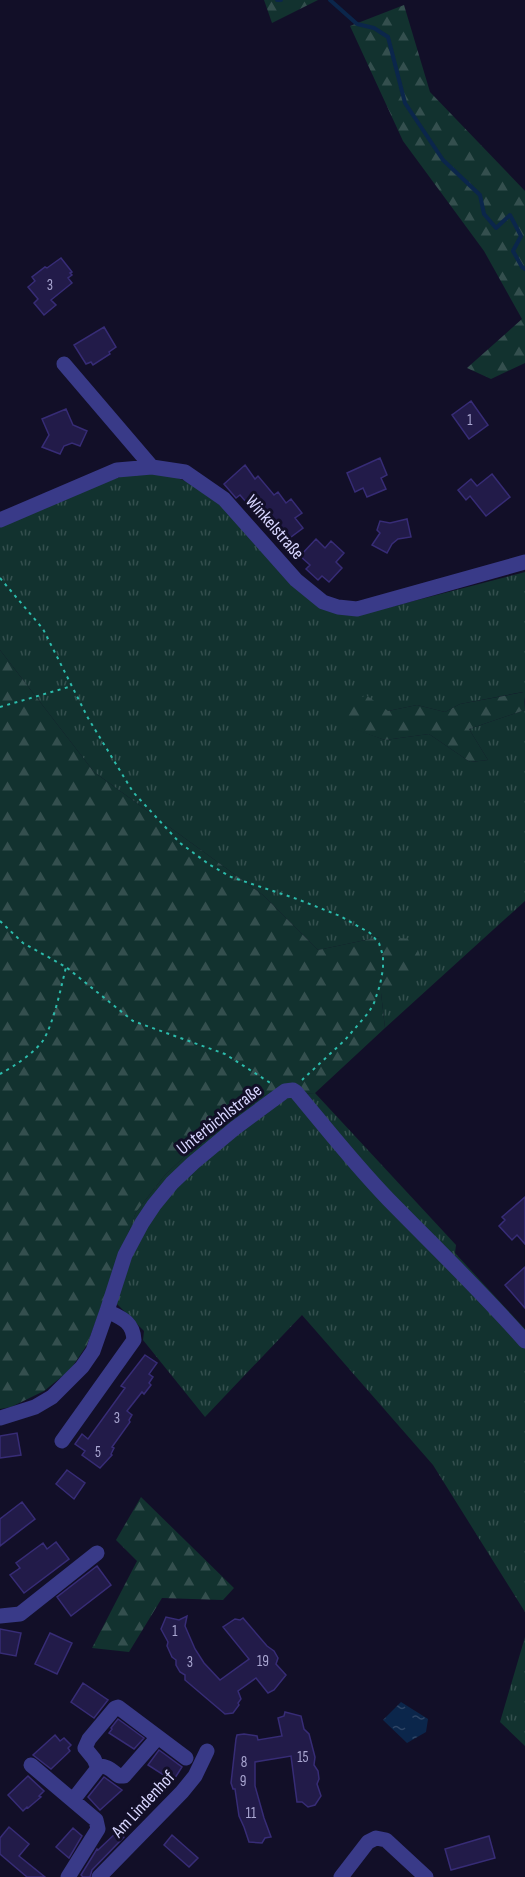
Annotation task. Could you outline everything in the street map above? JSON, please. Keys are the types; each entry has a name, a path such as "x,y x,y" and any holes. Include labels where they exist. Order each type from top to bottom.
{"street":[{"path":"64,364 152,467"},
{"name":"Winkelstraße","path":"0,520 117,470 152,467 185,472 224,499 296,580 323,602 338,607 357,609 525,562"},
{"name":"Unterbichlstraße","path":"0,1418 35,1407 52,1397 70,1381 93,1351 130,1244 148,1214 172,1183 235,1128 288,1091 296,1092 382,1193 523,1334"},
{"path":"62,1441 134,1340 134,1330 130,1325 107,1311"},
{"path":"0,1616 20,1614 97,1553"},
{"path":"98,1766 85,1748 89,1739 118,1707 186,1758"},
{"path":"72,1800 98,1766 103,1765 119,1776 124,1776 158,1737"},
{"name":"Am Lindenhof","path":"99,1877 182,1792 199,1769 207,1751"},
{"path":"31,1765 96,1820 98,1829 68,1877"},
{"path":"341,1877 368,1842 381,1838 426,1877"}],"path":[{"path":"0,578 43,628 88,718 133,792 180,843 231,877 340,916 370,933 379,943 383,956 383,969 377,995 369,1012 345,1040 288,1091 225,1053 133,1021 66,967 23,943 0,921"},
{"path":"0,707 72,686"},
{"path":"0,1074 18,1064 43,1040 57,1002 66,967"}],"green space":[{"path":"264,0 318,0 272,23"},
{"path":"404,5 430,92 525,191 525,363 491,379 467,368 522,319 484,251 403,141 350,26"},
{"path":"150,473 175,477 195,485 218,501 292,586 375,611 525,572 525,702 523,692 460,704 445,712 417,705 341,724 385,740 429,734 470,762 488,760 469,729 525,710 525,901 385,1028 381,993 380,937 318,950 263,895 94,772 0,650 0,527 93,486 123,476"},
{"path":"0,650 94,772 263,895 318,950 380,937 414,939 424,967 381,993 385,1028 315,1093 247,1097 165,1175 136,1212 87,1345 70,1370 44,1391 11,1407 0,1409"},
{"path":"524,692 525,710 469,729 488,760 470,762 429,734 385,740 341,725 343,708 366,695 388,711 417,705 445,712 460,704"},
{"path":"315,1093 456,1245 455,1253 525,1329 525,1612 433,1465 302,1315 205,1417 143,1340 144,1331 118,1305 104,1297 136,1212 165,1175 247,1097"},
{"path":"141,1497 234,1588 223,1600 162,1598 129,1652 92,1648 137,1561 116,1540"},
{"path":"525,1637 525,1746 500,1722"}],"water":[{"path":"401,1702 428,1719 426,1732 407,1743 383,1720"}],"building":[{"path":"61,258 72,272 68,278 72,283 51,300 56,305 44,315 34,303 38,299 28,287 35,281 32,277"},
{"path":"104,327 116,347 109,352 110,354 93,365 91,362 86,364 74,345"},
{"path":"471,401 488,425 469,439 452,415"},
{"path":"66,409 73,425 87,431 80,446 72,443 64,446 60,454 42,447 49,435 42,419"},
{"path":"380,458 387,475 381,478 386,489 367,497 363,488 355,492 347,473"},
{"path":"245,465 255,479 258,476 274,495 278,492 286,503 291,499 302,513 295,518 303,528 287,540 280,531 275,535 240,495 236,498 224,484"},
{"path":"492,474 510,497 486,516 470,496 466,500 458,490 471,479 477,486"},
{"path":"407,519 411,537 398,539 387,553 372,545 380,533 377,530 380,521 390,523"},
{"path":"316,539 325,548 331,541 344,553 336,562 342,568 329,582 322,576 318,580 306,569 310,565 300,556"},
{"path":"525,1197 525,1244 517,1235 512,1240 499,1226 505,1220 502,1217"},
{"path":"525,1267 525,1308 505,1285"},
{"path":"145,1355 157,1363 149,1374 153,1377 149,1383 151,1385 144,1394 142,1392 127,1411 132,1415 130,1422 112,1447 114,1448 112,1455 100,1468 82,1455 85,1451 75,1444 82,1434 88,1439 125,1388 121,1386"},
{"path":"17,1433 21,1455 0,1458 0,1436"},
{"path":"67,1470 85,1483 74,1499 56,1484"},
{"path":"22,1502 35,1519 0,1546 0,1519"},
{"path":"56,1542 69,1559 24,1593 10,1575 20,1568 16,1563 43,1543 47,1549"},
{"path":"97,1566 111,1585 71,1616 57,1597"},
{"path":"187,1616 185,1626 195,1649 220,1680 249,1659 223,1627 235,1619 243,1618 274,1651 278,1658 276,1664 286,1675 274,1690 268,1693 256,1678 238,1691 241,1699 233,1713 225,1714 185,1680 185,1675 180,1672 167,1646 168,1642 161,1629 166,1617 179,1620"},
{"path":"0,1629 21,1633 16,1656 0,1653"},
{"path":"50,1633 72,1643 57,1674 35,1664"},
{"path":"83,1683 108,1700 94,1718 71,1702"},
{"path":"285,1712 301,1716 304,1729 309,1734 315,1757 314,1765 318,1771 317,1784 321,1796 315,1805 308,1807 302,1802 297,1802 291,1756 255,1762 255,1786 271,1837 265,1838 262,1843 249,1842 239,1816 235,1789 231,1783 237,1735 257,1736 258,1740 282,1736 278,1718 284,1716"},
{"path":"118,1719 144,1738 134,1749 109,1733"},
{"path":"55,1735 60,1741 64,1738 71,1745 68,1748 70,1751 51,1769 33,1755"},
{"path":"159,1750 182,1767 173,1781 148,1765"},
{"path":"28,1776 44,1791 39,1796 41,1797 23,1811 8,1795"},
{"path":"104,1777 122,1790 100,1810 88,1797"},
{"path":"9,1827 29,1844 19,1856 45,1877 27,1877 0,1854 0,1838"},
{"path":"73,1828 82,1836 69,1858 56,1847"},
{"path":"118,1831 124,1837 92,1870 90,1877 83,1877 81,1875 97,1849"},
{"path":"172,1835 198,1858 189,1867 164,1845"},
{"path":"489,1836 495,1858 451,1870 445,1849"}],"waterway":[{"path":"330,0 357,24 374,28 388,37 405,103 443,160 480,195 484,214 496,228 510,215 521,236 513,251 525,269"}]}
